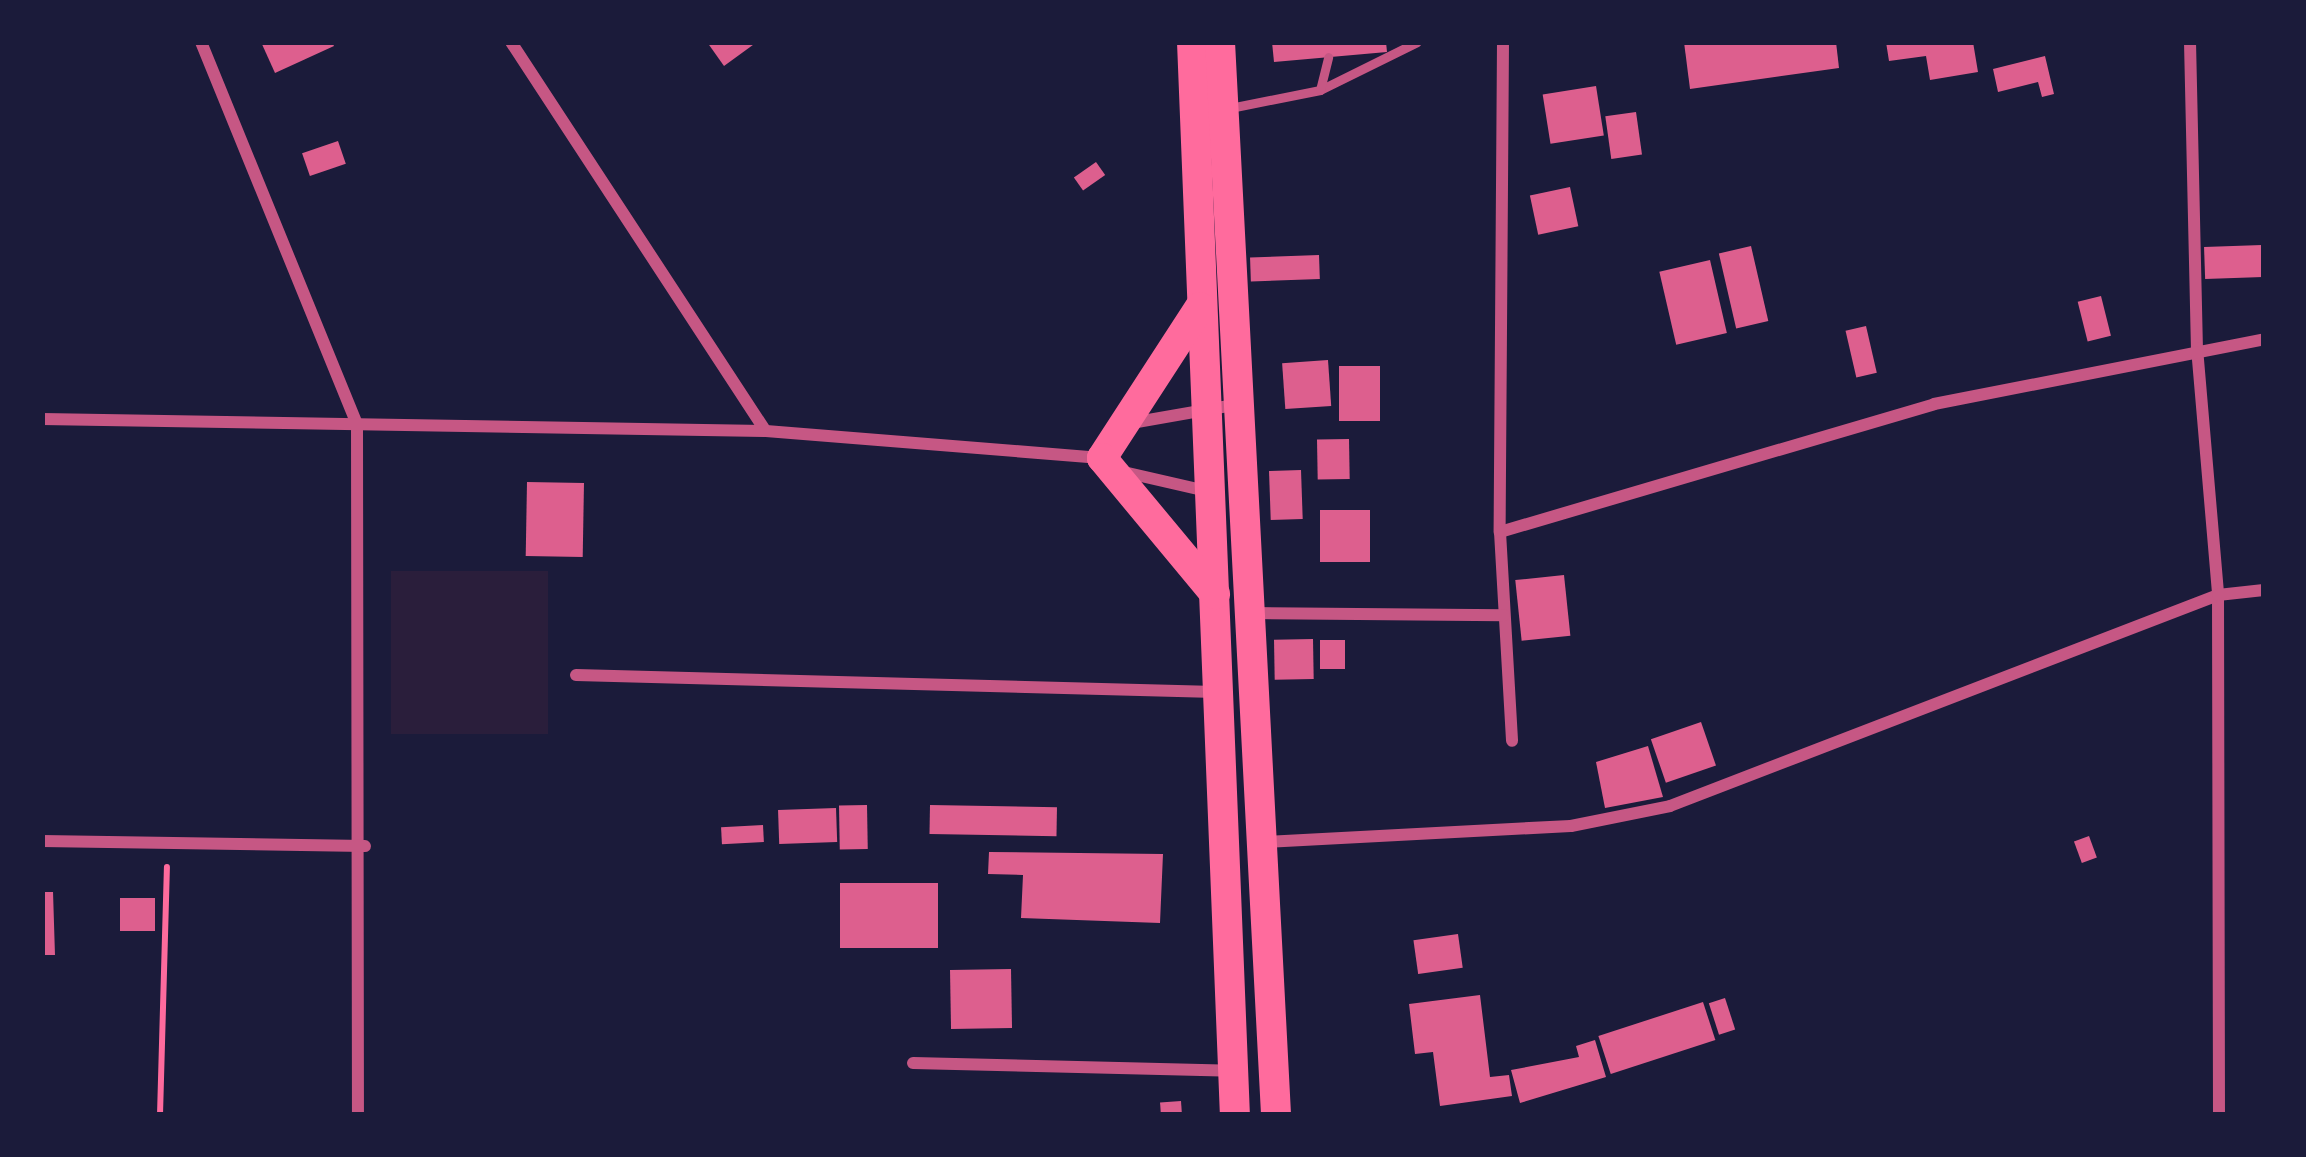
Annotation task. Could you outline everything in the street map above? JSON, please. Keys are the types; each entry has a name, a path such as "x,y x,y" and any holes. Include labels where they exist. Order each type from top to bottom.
{"main road":[{"path":"1192,42 1208,492 1223,692 1235,1115"},
{"path":"1220,42 1276,1115"},
{"path":"1200,308 1102,458 1215,594"}],"street":[{"path":"201,42 357,424 364,846 358,1115"},
{"path":"511,42 766,430"},
{"path":"1503,42 1500,532 1512,741"},
{"path":"2190,42 2197,348 2218,595 2219,1115"},
{"path":"1500,532 1934,404 2197,348 2264,339"},
{"path":"1102,458 1142,418 1241,404"},
{"path":"42,419 766,430 1102,458 1150,487 1246,490"},
{"path":"1264,842 1571,826 1670,806 2218,595 2264,590"},
{"path":"1252,613 1504,615"},
{"path":"576,674 1223,692"},
{"path":"42,841 364,846"},
{"path":"913,1064 1234,1071"}],"lane":[{"path":"1225,110 1320,89 1418,42"},
{"path":"1320,89 1328,57"}],"path":[{"path":"160,1115 168,844"}],"shaded area":[{"path":"391,571 548,571 548,734 391,734"}],"building":[{"path":"261,42 332,42 334,46 275,73"},
{"path":"707,42 757,42 724,66"},
{"path":"1272,42 1386,42 1387,52 1274,62"},
{"path":"1684,42 1836,42 1839,68 1690,89"},
{"path":"1886,42 1973,42 1978,72 1930,80 1926,56 1889,61"},
{"path":"2045,56 2054,94 2042,97 2038,82 1998,92 1993,69"},
{"path":"1596,86 1604,135 1550,144 1543,94"},
{"path":"1636,112 1642,155 1611,159 1605,116"},
{"path":"338,141 346,164 310,176 302,153"},
{"path":"1096,162 1105,175 1083,191 1074,177"},
{"path":"1570,187 1578,226 1538,235 1530,196"},
{"path":"2262,245 2263,277 2205,279 2204,247"},
{"path":"1751,246 1768,321 1736,328 1719,253"},
{"path":"1319,255 1320,279 1251,281 1250,257"},
{"path":"1710,260 1727,333 1676,345 1659,272"},
{"path":"2101,296 2111,336 2088,342 2078,302"},
{"path":"1866,326 1877,373 1856,377 1846,331"},
{"path":"1328,360 1331,406 1285,409 1282,363"},
{"path":"1339,366 1380,366 1380,421 1339,421"},
{"path":"1349,439 1350,479 1318,480 1317,440"},
{"path":"1301,470 1303,519 1271,520 1269,471"},
{"path":"527,482 584,483 583,557 526,556"},
{"path":"1320,510 1370,510 1370,562 1320,562"},
{"path":"1564,575 1570,636 1522,641 1515,580"},
{"path":"1313,639 1314,679 1275,680 1274,640"},
{"path":"1320,640 1345,640 1345,669 1320,669"},
{"path":"1701,722 1716,765 1666,783 1651,739"},
{"path":"1648,746 1663,797 1605,808 1596,762"},
{"path":"839,805 867,805 868,849 840,849"},
{"path":"930,805 1057,807 1056,836 929,834"},
{"path":"836,808 837,842 779,844 778,810"},
{"path":"763,825 764,842 722,844 721,827"},
{"path":"2089,836 2097,858 2082,863 2074,841"},
{"path":"989,852 1163,854 1160,923 1021,918 1023,875 988,874"},
{"path":"840,883 938,883 938,948 840,948"},
{"path":"42,892 53,892 55,955 42,955"},
{"path":"120,898 155,898 155,931 120,931"},
{"path":"1458,934 1463,968 1418,974 1413,940"},
{"path":"1011,969 1012,1028 951,1029 950,970"},
{"path":"1480,995 1490,1077 1509,1075 1512,1096 1440,1106 1433,1052 1415,1054 1409,1004"},
{"path":"1725,998 1735,1029 1719,1035 1709,1003"},
{"path":"1703,1002 1715,1040 1611,1074 1598,1036"},
{"path":"1595,1040 1606,1077 1520,1103 1511,1070 1579,1057 1576,1046"},
{"path":"1181,1101 1182,1115 1161,1115 1160,1102"}]}
